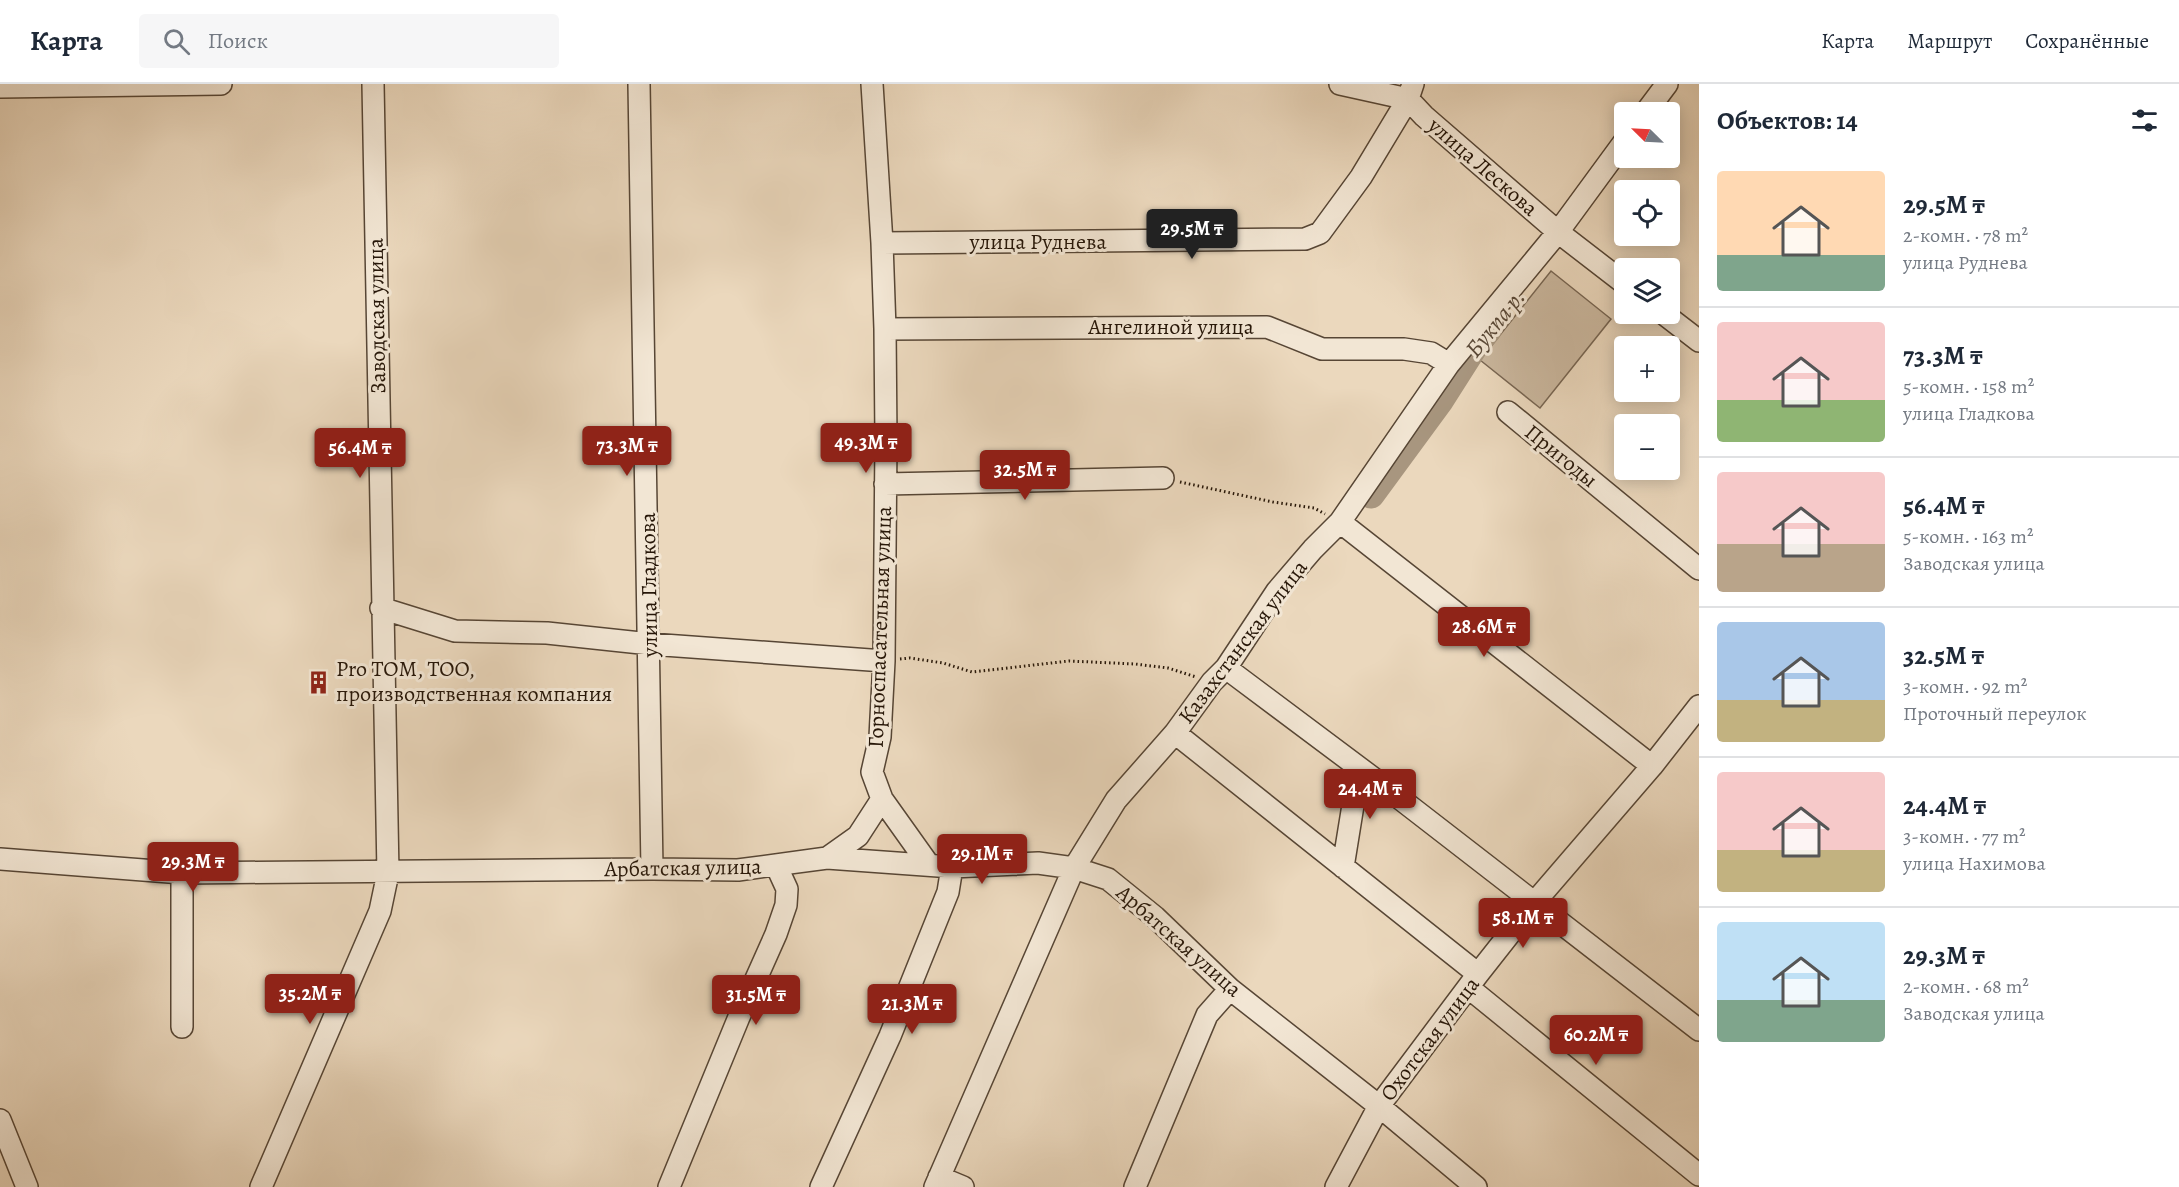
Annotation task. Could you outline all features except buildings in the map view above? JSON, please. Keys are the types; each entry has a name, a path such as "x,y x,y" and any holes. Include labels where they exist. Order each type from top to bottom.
{"street":[{"path":"0,87 221,84"},
{"name":"Заводская улица","path":"261,1187 380,911 388,873 381,608 373,84"},
{"name":"улица Гладкова","path":"639,84 652,869"},
{"name":"Горноспасательная улица","path":"872,84 885,329 884,661 880,737 872,772 882,799 929,865"},
{"name":"улица Лескова","path":"1340,84 1411,92 1424,116 1558,232 1614,276"},
{"path":"1654,102 1667,84"},
{"name":"улица Руднева","path":"882,243 1305,239 1320,233 1361,177 1411,92"},
{"name":"Казахстанская улица","path":"937,1182 1074,868 1116,800 1175,733 1219,675 1277,591 1340,522 1449,364 1558,232 1614,156"},
{"path":"1677,324 1699,341"},
{"name":"Ангелиной улица","path":"885,329 1267,327 1322,349 1404,349 1431,353 1449,364"},
{"name":"Пригоды","path":"1508,412 1699,569"},
{"path":"885,484 1163,478"},
{"path":"1340,522 1652,765"},
{"path":"381,608 455,631 547,633 650,644 884,661"},
{"path":"1219,675 1359,768 1699,1030"},
{"name":"Охотская улица","path":"1336,1187 1379,1106 1473,981 1534,903 1652,765 1699,706"},
{"path":"1175,733 1343,867 1699,1175"},
{"path":"1343,867 1359,768"},
{"path":"827,858 858,836 882,799"},
{"name":"Арбатская улица","path":"388,873 738,870 827,858 952,867 1038,862 1074,868 1108,879 1155,917 1230,989 1379,1106 1476,1187"},
{"path":"0,859 182,873 388,873"},
{"path":"669,1187 776,934 786,905 787,889 776,865"},
{"path":"821,1187 891,1036 948,892 952,867"},
{"path":"182,873 182,1027"},
{"path":"1135,1187 1207,1015 1230,989"},
{"path":"0,1120 27,1187"},
{"path":"937,1182 963,1187"}],"path":[{"path":"1163,478 1273,502 1314,508 1340,522"},
{"path":"884,661 910,658 944,663 972,672 1069,661 1135,664 1219,675"}],"shaded area":[{"path":"1551,271 1611,319 1540,408 1480,360"}],"waterway":[{"name":"Букпа р.","path":"1371,495 1489,329"}],"place":[{"name":"Pro TOM, ТОО, производственная компания","path":"318,682"}]}
